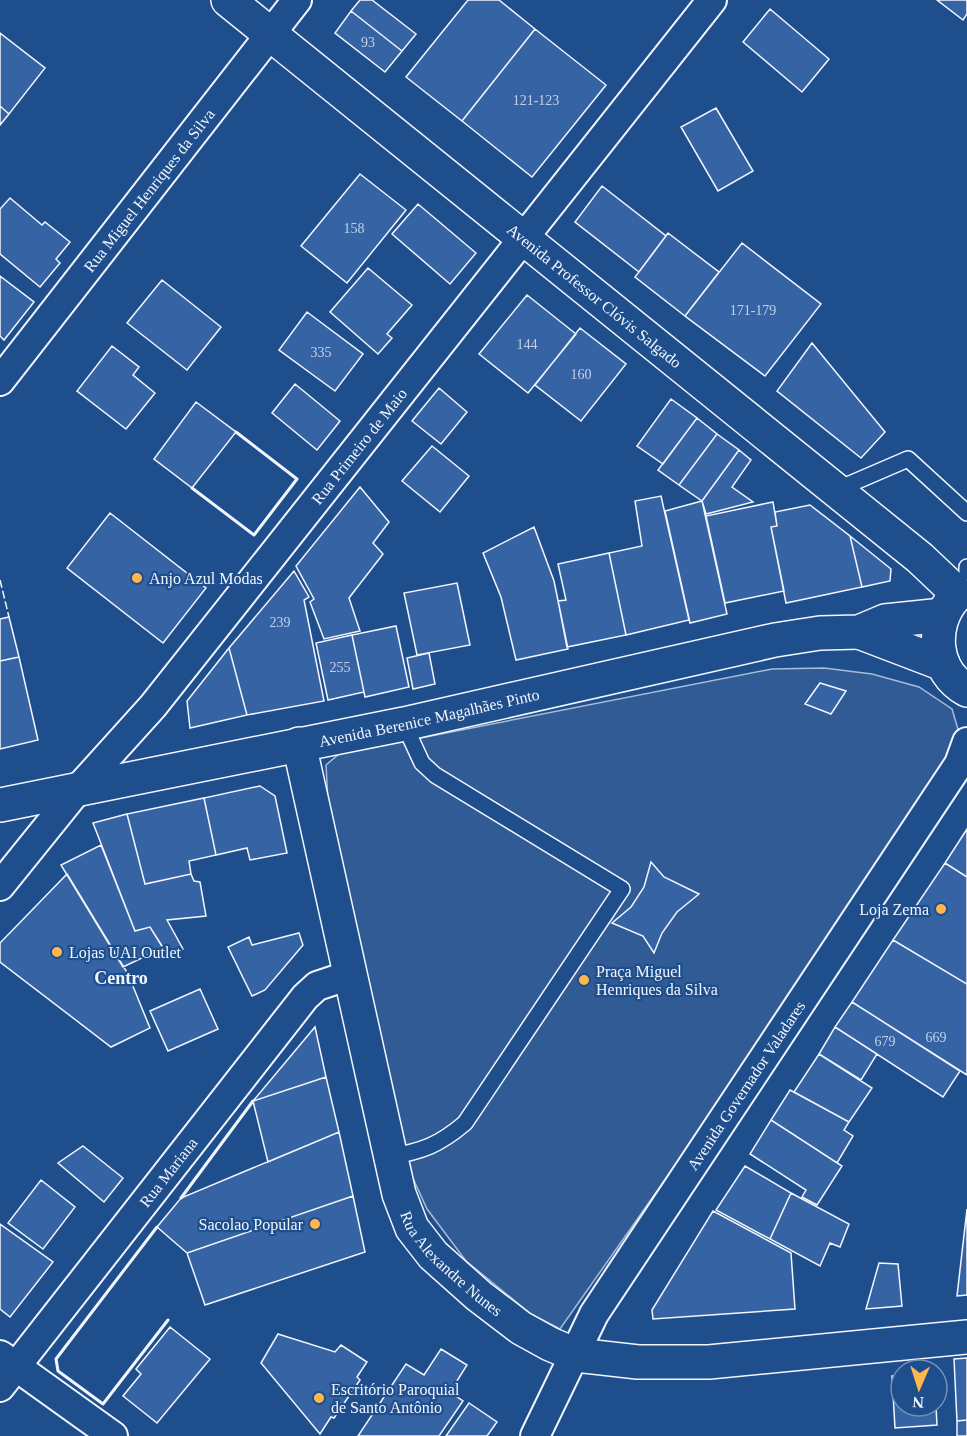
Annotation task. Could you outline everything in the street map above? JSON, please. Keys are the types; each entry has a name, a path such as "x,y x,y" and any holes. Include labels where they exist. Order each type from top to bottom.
{"main road":[{"name":"Avenida Professor Clóvis Salgado","path":"228,0 920,558 960,587"},
{"name":"Avenida Berenice Magalhães Pinto","path":"0,805 405,724 775,640 820,633 859,632 960,587"},
{"path":"960,587 938,632 943,663 951,677 967,690"},
{"name":"Avenida Berenice Magalhães Pinto","path":"859,632 943,663"},
{"name":"Rua Alexandre Nunes","path":"298,744 399,1194 412,1228 433,1255 521,1328 576,1355 638,1362 709,1362 967,1338"}],"street":[{"name":"Rua Miguel Henriques da Silva","path":"0,381 297,0"},
{"name":"Rua Primeiro de Maio","path":"0,886 79,789 153,706 712,0"},
{"name":"Avenida Governador Valadares","path":"535,1436 594,1314 959,764 967,742"},
{"name":"Rua Mariana","path":"5,1370 305,998 317,986 350,975"},
{"path":"5,1370 113,1436"}],"lane":[{"path":"836,490 909,459 967,513"},
{"path":"389,1156 420,1151 443,1142 465,1123 622,889 435,775 422,763 405,724"}],"shaded area":[{"name":"Praça Miguel Henriques da Silva","path":"824,668 872,674 919,687 952,709 965,753 560,1329 531,1314 466,1261 427,1209 395,1139 329,820 326,765 339,754 772,669"}],"building":[{"path":"360,0 372,0 416,34 402,51 351,11"},
{"path":"468,0 499,0 535,29 462,121 406,77"},
{"path":"937,0 967,0 967,14 963,20"},
{"path":"770,9 829,59 802,92 743,42"},
{"path":"351,11 402,51 385,72 335,33"},
{"path":"535,29 606,85 532,177 462,121"},
{"path":"0,33 45,68 9,114 0,106"},
{"path":"0,106 9,114 0,125"},
{"path":"716,108 753,171 718,191 681,127"},
{"path":"360,174 406,210 347,283 301,246"},
{"path":"602,186 666,236 639,272 575,222"},
{"path":"10,198 42,225 45,222 70,242 56,259 60,263 40,287 0,254 0,209"},
{"path":"418,204 476,253 450,284 392,234"},
{"path":"668,233 719,272 685,316 635,277"},
{"path":"742,243 821,304 765,376 685,316"},
{"path":"368,268 412,305 387,334 392,338 378,354 330,312"},
{"path":"0,276 34,302 4,340 0,336"},
{"path":"162,280 221,327 187,370 127,323"},
{"path":"527,295 576,334 528,393 479,354"},
{"path":"307,312 363,354 335,391 279,350"},
{"path":"580,328 626,364 581,421 535,385"},
{"path":"812,343 885,432 861,458 777,391"},
{"path":"112,346 139,367 133,375 155,393 126,429 77,391"},
{"path":"295,384 340,421 317,450 272,413"},
{"path":"439,388 467,412 441,444 412,421"},
{"path":"671,399 697,418 663,464 637,446"},
{"path":"196,402 236,432 192,488 154,459"},
{"path":"697,418 717,434 679,485 658,470"},
{"path":"717,434 739,450 702,501 679,485"},
{"path":"432,446 469,476 440,512 402,481"},
{"path":"739,450 751,460 732,487 753,502 706,514 702,501"},
{"path":"360,487 389,522 373,543 383,554 349,598 360,631 324,639 310,602 314,599 296,566"},
{"path":"661,496 689,620 626,635 609,553 642,546 635,501"},
{"path":"702,501 727,614 690,623 665,511"},
{"path":"773,502 777,526 771,527 784,591 725,603 706,516"},
{"path":"810,505 850,536 862,587 786,603 771,527 777,526 775,512"},
{"name":"Anjo Azul Modas","path":"110,513 206,588 163,643 67,568"},
{"path":"534,527 554,581 568,649 516,660 501,597 483,553"},
{"path":"850,536 891,569 890,581 862,587"},
{"path":"609,553 626,635 567,647 558,601 566,600 558,564"},
{"path":"294,571 309,597 304,600 324,701 247,715 229,648"},
{"path":"457,583 470,645 417,655 404,593"},
{"path":"9,617 19,657 0,661 0,619"},
{"path":"396,626 409,687 365,697 352,635"},
{"path":"352,635 364,692 328,700 316,643"},
{"path":"229,648 247,715 190,728 187,701"},
{"path":"429,653 435,684 413,689 407,658"},
{"path":"19,657 38,740 0,749 0,661"},
{"path":"820,683 846,691 831,714 805,704"},
{"path":"260,786 275,796 287,853 250,860 247,848 216,855 204,798"},
{"path":"204,798 216,855 189,861 191,874 145,884 127,814"},
{"path":"127,814 145,884 191,874 194,881 200,882 206,916 167,920 183,949 169,957 150,927 135,931 93,823"},
{"path":"967,829 967,877 945,863"},
{"path":"101,845 135,931 150,927 163,948 123,967 61,865"},
{"path":"651,862 664,877 699,894 677,912 662,933 654,953 643,936 612,923 631,907 644,887"},
{"name":"Loja Zema","path":"945,863 967,877 967,984 893,940"},
{"name":"Lojas UAI Outlet","path":"67,874 128,974 150,1028 111,1047 0,962 0,943"},
{"path":"299,933 303,945 265,990 252,996 228,947 249,937 252,945"},
{"path":"893,940 967,984 967,1075 852,1002"},
{"path":"200,989 218,1029 168,1051 150,1011"},
{"path":"852,1002 960,1071 943,1097 835,1027"},
{"path":"315,1027 326,1077 253,1101"},
{"path":"835,1027 877,1054 861,1080 819,1054"},
{"path":"819,1054 872,1088 849,1122 794,1092"},
{"path":"326,1077 339,1132 268,1162 253,1101"},
{"path":"790,1090 849,1122 844,1130 853,1136 837,1163 771,1120"},
{"path":"771,1120 842,1166 817,1205 802,1197 806,1190 750,1154"},
{"path":"339,1132 353,1196 187,1253 157,1227 181,1198"},
{"path":"83,1146 123,1178 104,1202 58,1163"},
{"path":"745,1166 791,1193 770,1239 716,1210"},
{"path":"41,1180 75,1207 43,1249 8,1223"},
{"path":"791,1193 849,1224 840,1247 830,1243 820,1266 770,1239"},
{"name":"Sacolao Popular","path":"353,1196 365,1252 205,1305 187,1253"},
{"path":"967,1209 967,1295 957,1296"},
{"path":"713,1211 791,1253 795,1309 653,1319 652,1310"},
{"path":"0,1224 53,1262 10,1317 0,1309"},
{"path":"879,1263 898,1264 902,1306 866,1309"},
{"path":"170,1327 210,1359 157,1423 123,1396 141,1374 136,1369"},
{"name":"Escritório Paroquial de Santo Antônio","path":"278,1334 335,1352 341,1345 367,1362 357,1377 360,1380 320,1434 261,1363"},
{"path":"441,1349 467,1365 450,1392 463,1401 439,1436 358,1436 406,1364 424,1375"},
{"path":"967,1358 967,1420 957,1421 954,1359"},
{"path":"469,1403 497,1422 487,1436 446,1436"},
{"path":"894,1418 937,1418 937,1425 895,1428"},
{"path":"967,1420 967,1436 957,1436 957,1421"}],"fence":[{"path":"0,580 9,617"}],"wall":[{"path":"192,488 254,535 297,479 236,432"},
{"path":"181,1198 253,1101"},
{"path":"157,1227 56,1359 58,1371 103,1404 168,1320"}],"place":[{"name":"Anjo Azul Modas","path":"137,578"},
{"name":"Loja Zema","path":"941,909"},
{"name":"Lojas UAI Outlet","path":"57,952"},
{"name":"Praça Miguel Henriques da Silva","path":"584,980"},
{"name":"Sacolao Popular","path":"315,1224"},
{"name":"Escritório Paroquial de Santo Antônio","path":"319,1398"}],"district":[{"name":"Centro","path":"121,978"}]}
